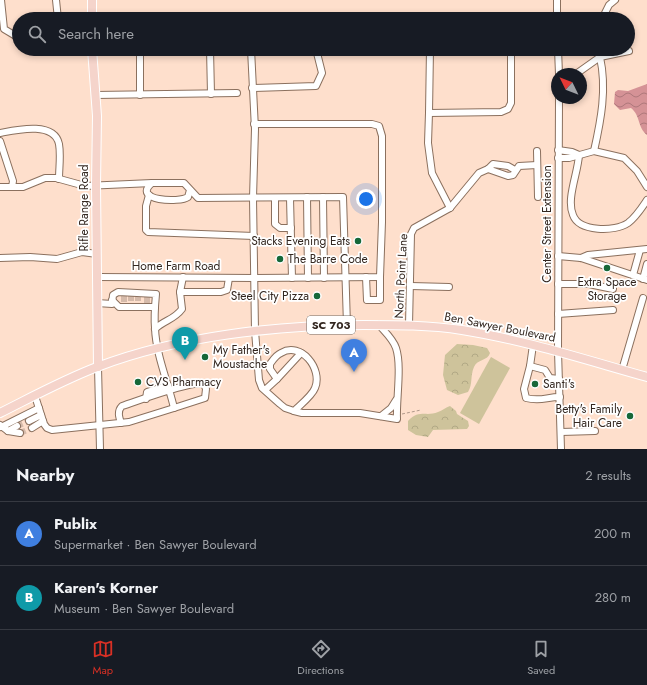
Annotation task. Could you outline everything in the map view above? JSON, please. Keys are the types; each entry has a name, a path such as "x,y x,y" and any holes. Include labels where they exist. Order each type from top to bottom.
{"main road":[{"path":"92,0 92,12"},
{"name":"Rifle Range Road","path":"92,56 97,116 96,185 98,367"},
{"name":"Ben Sawyer Boulevard","path":"0,413 98,367 194,340 255,331 321,325 409,325 461,330 558,351 647,377"}],"street":[{"path":"1,0 4,29 12,34"},
{"path":"56,0 57,12"},
{"path":"557,0 557,12"},
{"path":"606,12 609,5 615,0"},
{"path":"140,56 140,95"},
{"path":"210,56 211,94"},
{"path":"251,56 255,127 253,198 255,331 259,380 265,390 285,408 294,411 302,413 360,413 397,419 396,400 398,388 396,348 379,325"},
{"path":"252,88 316,86 322,78 318,56"},
{"path":"430,56 428,143 432,173 450,208"},
{"path":"429,113 501,112 508,109 511,103 511,56"},
{"path":"558,56 559,68"},
{"path":"584,68 600,57 605,56"},
{"path":"594,151 603,102 604,75 600,57"},
{"path":"95,95 237,93"},
{"name":"Center Street Extension","path":"559,104 558,351 561,449"},
{"path":"255,127 372,124 379,126 382,136 380,300 367,300 366,278"},
{"path":"0,133 21,129 43,128 54,136 59,143 59,179"},
{"path":"0,140 13,181 12,187"},
{"path":"558,150 572,152 579,155"},
{"path":"537,151 538,197"},
{"path":"558,158 594,151 624,158 637,171 647,187"},
{"path":"579,155 576,180 570,201 573,216 580,224 590,229 613,228 626,225 638,214 647,200"},
{"name":"North Point Lane","path":"409,325 411,234 414,228 450,208 479,173 488,169 493,164 508,166 515,170 519,166 537,165"},
{"path":"0,187 23,187 45,178 59,179 85,186 184,183 198,198"},
{"path":"152,183 148,192 146,206 146,230 148,232 254,236"},
{"path":"140,184 154,198 343,197 346,325"},
{"path":"185,199 190,190"},
{"path":"307,197 308,278"},
{"path":"323,197 324,278"},
{"path":"275,198 275,224 280,228 291,228"},
{"path":"290,198 292,278"},
{"path":"581,258 588,254 647,249"},
{"path":"632,275 640,250"},
{"path":"0,258 30,257 57,259 82,252 97,254"},
{"path":"558,256 581,258 645,279 647,264"},
{"name":"Home Farm Road","path":"98,277 366,278 380,276"},
{"path":"155,329 160,324 176,317 182,309 180,292 183,277"},
{"path":"180,292 221,292 227,290 229,278"},
{"path":"558,284 589,284 612,289"},
{"path":"411,286 449,287"},
{"path":"97,303 112,304 113,295 118,292 147,295 156,294 155,329 158,350 174,408"},
{"path":"622,370 643,298"},
{"path":"112,300 119,307 132,305 147,305 155,307"},
{"path":"558,314 613,310"},
{"path":"533,345 530,366 524,389 526,398 541,400 552,397 560,397"},
{"path":"276,379 270,369 270,364 281,352 289,350 301,353 314,365 316,382 315,389 294,411"},
{"path":"265,390 301,353"},
{"path":"530,366 545,370 550,378 559,380"},
{"path":"98,367 100,449"},
{"path":"34,396 47,428 52,430 121,423 205,398 206,389 201,383 169,387 147,392 146,399 122,406 119,409 121,423"},
{"path":"381,416 391,408 396,400"},
{"path":"30,421 41,415"},
{"path":"1,426 41,415"},
{"path":"32,428 41,415"},
{"path":"1,426 8,431 20,433"},
{"path":"8,431 17,426"},
{"path":"561,432 595,431"}],"path":[{"path":"397,415 421,410"}],"green space":[{"path":"457,344 487,348 490,353 489,356 475,364 468,392 458,395 447,390 443,375 445,355"},
{"path":"491,357 510,368 479,424 460,413"},
{"path":"450,406 456,411 457,414 468,421 469,426 467,429 433,430 428,437 416,435 408,430 408,421 412,417 419,414 434,413"}],"water":[{"path":"647,84 647,135 642,129 636,114 631,108 620,110 614,104 615,92 618,90 628,91"}],"tunnel":[{"path":"124,295 124,302"},
{"path":"131,295 131,303"},
{"path":"138,295 138,303"},
{"path":"147,296 147,303"},
{"path":"17,426 29,421"},
{"path":"20,433 32,428"}],"place":[{"name":"Stacks Evening Eats","path":"358,241"},
{"name":"The Barre Code","path":"280,259"},
{"name":"Extra Space Storage","path":"607,268"},
{"name":"Steel City Pizza","path":"317,296"},
{"name":"My Father's Moustache","path":"205,357"},
{"name":"Karen's Korner","path":"185,360"},
{"name":"Publix","path":"354,372"},
{"name":"CVS Pharmacy","path":"138,382"},
{"name":"Santi's","path":"535,384"},
{"name":"Betty's Family Hair Care","path":"630,416"}]}
